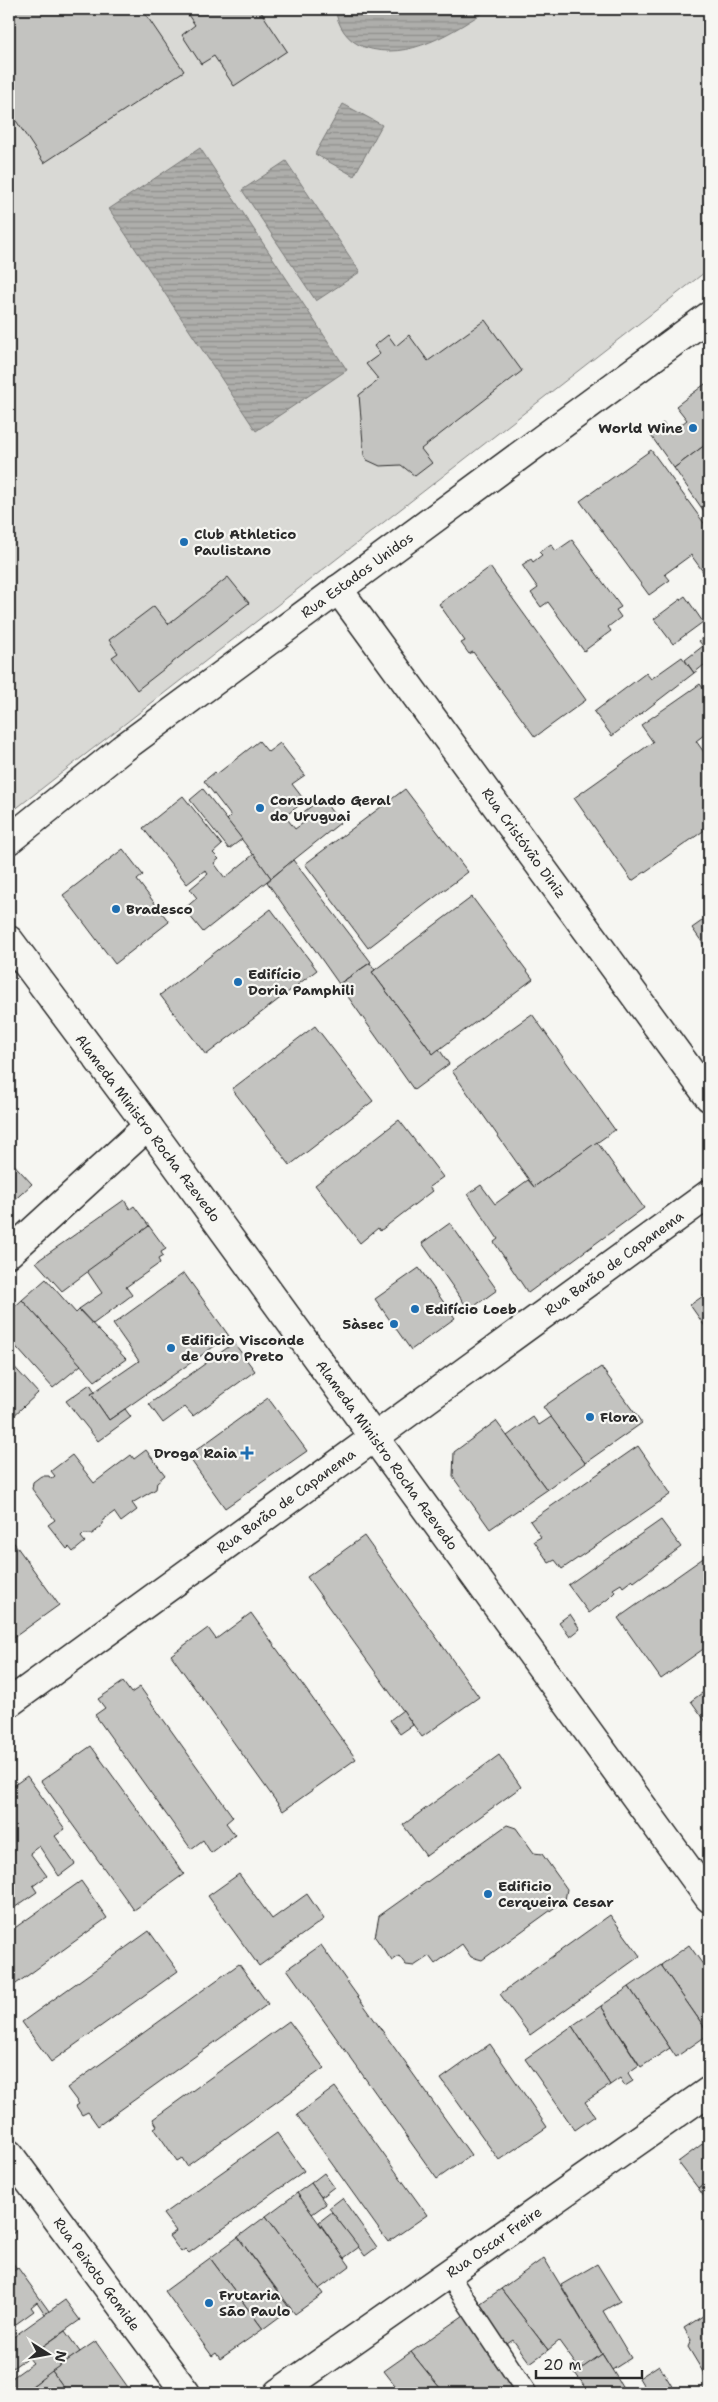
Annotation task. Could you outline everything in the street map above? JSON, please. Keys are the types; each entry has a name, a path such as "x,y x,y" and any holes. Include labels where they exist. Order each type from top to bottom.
{"street":[{"name":"Rua Estados Unidos","path":"9,840 122,749 709,316"},
{"name":"Rua Cristóvão Diniz","path":"338,589 709,1097"},
{"name":"Alameda Ministro Rocha Azevedo","path":"9,940 148,1126 709,1898"},
{"path":"9,1253 148,1126"},
{"name":"Rua Barão de Capanema","path":"9,1703 709,1194"},
{"name":"Rua Oscar Freire","path":"278,2393 709,2091"},
{"name":"Rua Peixoto Gomide","path":"9,2154 186,2393"}],"lane":[{"path":"448,2274 527,2393"}],"shaded area":[{"name":"Club Athletico Paulistano","path":"9,9 709,9 709,269 9,814"},
{"path":"335,9 489,9 460,27 430,42 414,48 381,51 364,47 348,37 338,21"},
{"path":"343,104 382,125 354,176 315,154"},
{"path":"200,148 347,370 256,431 109,209"},
{"path":"286,161 360,272 316,301 242,190"}],"building":[{"path":"9,9 142,9 184,71 44,163 9,110"},
{"path":"184,9 259,9 287,51 234,86 214,56 201,64 182,35 195,25"},
{"path":"485,320 522,371 421,449 432,463 415,476 401,465 380,466 367,460 364,455 359,395 379,380 366,364 380,354 374,346 388,335 396,346 409,335 428,361"},
{"name":"World Wine","path":"709,381 709,442 674,468 649,433 663,423 670,433 687,420 676,406"},
{"path":"709,442 709,501 701,507 674,468"},
{"path":"651,450 709,530 709,580 691,555 665,574 670,580 649,595 580,501"},
{"path":"709,501 709,518 701,507"},
{"path":"572,540 621,607 616,610 621,617 608,627 611,631 584,651 548,602 541,607 531,593 538,588 522,565 531,559 533,562 542,555 539,552 551,544 556,551"},
{"path":"490,567 586,700 535,737 473,652 469,654 461,643 465,641 439,604"},
{"path":"228,577 249,603 137,690 112,657 118,653 109,640 154,606 168,624"},
{"path":"685,596 703,622 673,644 654,619"},
{"path":"709,633 709,661 694,673 685,660 703,646 699,641"},
{"path":"682,657 694,673 612,736 594,712 646,673 651,679"},
{"path":"700,684 709,696 709,731 696,741 706,755 709,752 709,827 632,881 574,798 653,742 641,725"},
{"name":"Consulado Geral do Uruguai","path":"259,741 268,752 280,743 305,775 292,784 305,801 285,816 295,829 306,821 301,814 322,798 340,823 271,878 227,820 231,816 204,781 215,772 217,774"},
{"path":"203,789 242,839 229,849 190,800"},
{"path":"405,789 468,872 368,948 305,864"},
{"path":"183,796 222,845 213,853 219,859 214,863 225,878 254,854 271,878 203,932 184,909 197,898 190,889 208,874 205,870 187,884 143,828"},
{"name":"Bradesco","path":"123,849 143,875 137,880 169,922 115,964 63,895"},
{"path":"293,860 371,962 339,984 267,882"},
{"path":"472,897 533,979 433,1054 372,972"},
{"name":"Edifício Doria Pamphili","path":"271,909 317,970 206,1055 160,995"},
{"path":"709,916 709,952 692,928"},
{"path":"370,963 375,970 372,972 433,1054 439,1049 449,1064 414,1090 339,984"},
{"path":"532,1014 615,1130 534,1187 452,1071"},
{"path":"315,1026 373,1101 290,1165 232,1089"},
{"path":"399,1120 443,1177 429,1187 432,1191 380,1231 378,1228 360,1243 315,1185"},
{"path":"597,1142 644,1208 528,1293 494,1242 498,1239 468,1194 481,1185 495,1204 528,1180 534,1187"},
{"path":"9,1159 32,1184 9,1205"},
{"path":"124,1200 130,1209 134,1206 149,1226 62,1291 36,1262"},
{"path":"450,1223 497,1290 469,1310 422,1243"},
{"path":"149,1226 166,1249 161,1252 163,1256 158,1259 160,1263 126,1287 132,1295 93,1324 79,1309 102,1293 87,1271"},
{"name":"Edifício Loeb","path":"419,1268 455,1318 411,1350 375,1299"},
{"name":"Edificio Visconde de Ouro Preto","path":"184,1273 229,1336 109,1420 91,1394 139,1361 113,1324"},
{"path":"46,1279 76,1313 79,1310 126,1359 95,1381 22,1300"},
{"path":"709,1292 709,1332 690,1305"},
{"path":"22,1300 81,1365 53,1388 9,1339 9,1312"},
{"path":"234,1343 255,1371 193,1416 185,1407 163,1423 149,1404"},
{"path":"9,1361 38,1393 9,1420"},
{"path":"601,1367 642,1423 585,1463 543,1407"},
{"path":"90,1384 95,1392 91,1394 109,1420 125,1409 131,1417 98,1441 66,1401"},
{"name":"Droga Raia","path":"268,1398 307,1451 225,1508 188,1456"},
{"path":"533,1417 539,1425 551,1417 585,1463 547,1490 507,1436"},
{"path":"496,1421 547,1490 490,1529 453,1477 454,1452"},
{"path":"638,1446 671,1494 562,1569 555,1560 549,1563 534,1541 541,1537 530,1521"},
{"path":"146,1450 165,1475 157,1482 156,1489 132,1503 137,1510 121,1522 114,1512 103,1520 101,1527 92,1534 84,1534 81,1537 85,1542 73,1552 69,1547 67,1549 48,1525 55,1520 32,1489 33,1482 41,1476 49,1476 51,1479 55,1476 51,1471 72,1455 94,1483 131,1455 134,1459"},
{"path":"661,1520 681,1547 634,1582 632,1580 623,1587 621,1584 613,1589 615,1592 608,1599 589,1613 568,1585"},
{"path":"9,1536 59,1605 9,1641"},
{"path":"364,1536 479,1697 422,1737 307,1577"},
{"path":"709,1554 709,1645 661,1679 618,1618"},
{"path":"251,1613 356,1759 283,1811 171,1655 208,1628 216,1639"},
{"path":"570,1614 580,1629 570,1637 559,1622"},
{"path":"123,1682 131,1693 140,1687 233,1817 226,1823 235,1835 211,1853 203,1840 191,1849 95,1715 105,1708 98,1699"},
{"path":"709,1688 709,1726 691,1701"},
{"path":"403,1710 413,1725 400,1734 390,1720"},
{"path":"91,1746 184,1874 134,1910 41,1781"},
{"path":"499,1755 521,1787 426,1856 403,1825"},
{"path":"27,1776 65,1829 55,1836 75,1864 59,1876 39,1846 30,1853 47,1876 33,1886 37,1892 11,1910 9,1907 9,1789"},
{"name":"Edificio Cerqueira Cesar","path":"507,1825 516,1828 534,1853 542,1854 567,1889 565,1900 482,1960 471,1957 462,1944 435,1964 429,1956 414,1966 406,1965 399,1956 392,1961 375,1937 379,1916"},
{"path":"239,1874 272,1919 307,1894 324,1919 259,1966 208,1896"},
{"path":"81,1881 107,1918 9,1989 9,1932"},
{"path":"610,1915 640,1956 530,2035 500,1994"},
{"path":"149,1931 178,1971 51,2062 22,2022"},
{"path":"321,1945 471,2155 437,2179 287,1969"},
{"path":"689,1945 709,1973 709,2034 661,1965"},
{"path":"239,1964 268,2004 98,2126 88,2112 82,2115 76,2106 79,2104 67,2088"},
{"path":"661,1965 709,2034 676,2057 629,1987"},
{"path":"629,1987 670,2048 641,2067 601,2006"},
{"path":"601,2006 639,2065 628,2073 633,2081 625,2086 620,2078 610,2085 572,2026"},
{"path":"289,2021 324,2068 187,2166 182,2158 177,2161 154,2128 157,2126 153,2119"},
{"path":"572,2026 610,2085 585,2102 595,2116 575,2130 525,2059"},
{"path":"490,2044 547,2127 499,2160 441,2079"},
{"path":"335,2087 427,2215 388,2242 297,2115"},
{"path":"277,2133 304,2171 189,2253 185,2249 181,2252 169,2236 176,2231 163,2214"},
{"path":"709,2139 709,2180 698,2188 678,2162"},
{"path":"324,2173 334,2187 321,2197 311,2183"},
{"path":"709,2180 709,2204 698,2188"},
{"path":"311,2183 326,2204 312,2214 297,2193"},
{"path":"297,2193 350,2266 319,2289 266,2216"},
{"path":"342,2198 377,2247 365,2256 329,2208"},
{"path":"332,2212 359,2247 344,2258 319,2222"},
{"path":"266,2216 323,2294 295,2314 238,2237"},
{"path":"9,2223 15,2232 9,2236"},
{"path":"238,2237 290,2309 263,2329 210,2258"},
{"path":"9,2257 17,2269 9,2274"},
{"name":"Frutaria São Paulo","path":"210,2258 263,2329 220,2359 216,2353 212,2356 165,2291"},
{"path":"544,2258 602,2354 580,2370 559,2341 548,2350 501,2289"},
{"path":"597,2264 620,2301 603,2311 631,2358 612,2370 561,2285"},
{"path":"18,2268 49,2311 45,2314 37,2302 31,2307 34,2311 9,2329 9,2274"},
{"path":"501,2289 548,2350 530,2363 513,2340 507,2344 478,2305"},
{"path":"65,2300 80,2320 11,2369 9,2365 9,2340"},
{"path":"709,2312 709,2382 688,2347 691,2340 684,2328"},
{"path":"464,2315 517,2393 444,2393 411,2352"},
{"path":"65,2331 80,2352 22,2393 9,2393 9,2380 33,2363 28,2357"},
{"path":"96,2341 132,2393 68,2393 52,2371"},
{"path":"411,2352 444,2393 401,2393 384,2371"},
{"path":"602,2354 626,2393 590,2393 575,2373"},
{"path":"659,2365 676,2393 648,2393 639,2378"},
{"path":"52,2371 68,2393 35,2393 31,2387"},
{"path":"709,2385 709,2393 704,2393 702,2390"},
{"path":"31,2387 35,2393 22,2393"},
{"path":"396,2387 401,2393 386,2393"}],"place":[{"name":"World Wine","path":"693,428"},
{"name":"Club Athletico Paulistano","path":"184,542"},
{"name":"Consulado Geral do Uruguai","path":"260,808"},
{"name":"Bradesco","path":"116,909"},
{"name":"Edifício Doria Pamphili","path":"238,982"},
{"name":"Edifício Loeb","path":"415,1309"},
{"name":"5àsec","path":"394,1324"},
{"name":"Edificio Visconde de Ouro Preto","path":"171,1348"},
{"name":"Flora","path":"590,1417"},
{"name":"Droga Raia","path":"247,1453"},
{"name":"Edificio Cerqueira Cesar","path":"488,1894"},
{"name":"Frutaria São Paulo","path":"209,2303"}]}
